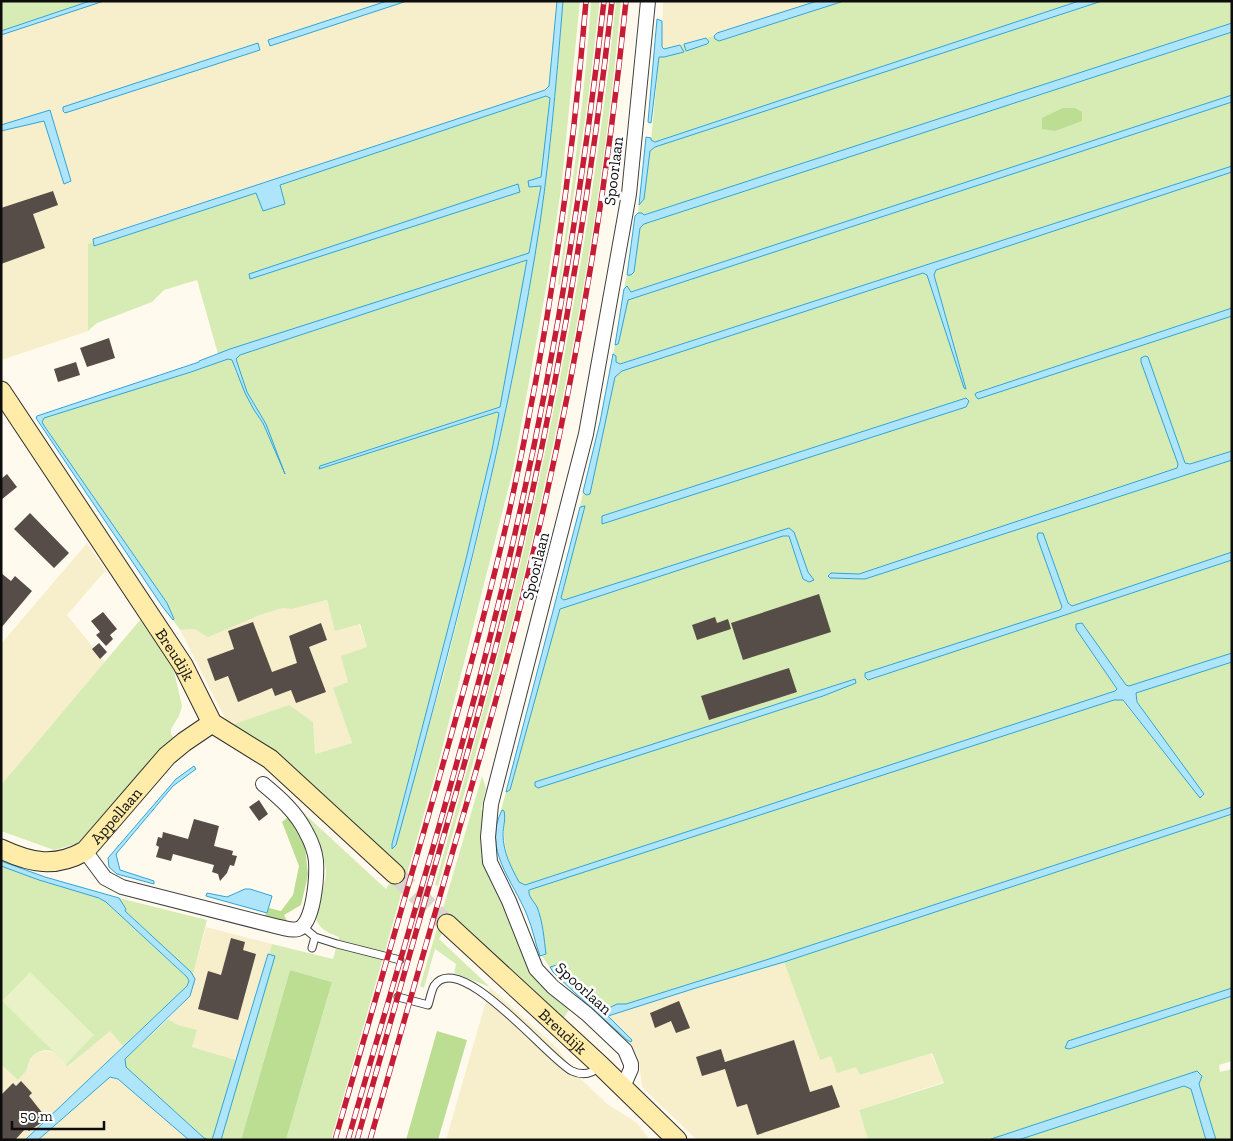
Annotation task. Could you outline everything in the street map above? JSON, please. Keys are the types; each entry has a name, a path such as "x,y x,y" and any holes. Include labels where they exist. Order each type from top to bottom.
{"street":[{"name":"Spoorlaan","path":"623,1087 631,1069 629,1056 588,1014 554,987 536,968 509,901 490,862 488,837 491,804 558,548 588,424 629,194 648,1"},
{"name":"Breudijk","path":"1,391 183,665 212,723"},
{"name":"Appellaan","path":"1,849 32,860 53,863 71,859 84,851 167,756 212,723"},
{"path":"212,723 270,759 395,874"},
{"path":"84,851 105,878 122,887 279,928 292,930 299,928 310,912 315,886 316,860 313,846 297,815 263,784"},
{"name":"Breudijk","path":"447,924 601,1066 677,1140"}],"lane":[{"path":"302,926 315,936 337,944 400,960"},
{"path":"312,948 315,936"},
{"path":"398,997 428,1005 434,986 438,982 445,980 462,982 473,986 496,1003 559,1062 571,1070 580,1074 588,1074 601,1066"}],"shaded area":[{"path":"104,1 387,1 269,40 270,46 407,1 557,1 549,86 545,90 93,238 93,242 88,244 88,331 1,360 1,131 44,121 64,183 71,181 50,110 1,125 1,35","holes":["258,44 260,50 65,113 63,111 63,108"]},
{"path":"663,1 817,1 717,33 714,36 664,49 662,46"},
{"path":"87,543 106,570 67,615 105,662 1,785 1,644"},
{"path":"327,600 328,606 359,624 367,647 348,683 333,688 352,743 315,754 229,726 180,630 195,629 283,608 292,609"},
{"path":"206,927 272,944 236,1060 192,1047 196,1030 178,1025 168,1019 190,996 195,979 193,975"},
{"path":"784,962 820,1059 831,1055 856,1067 860,1075 931,1053 944,1082 859,1110 868,1140 697,1140 642,1087 639,1060 631,1042 607,1016 700,986"},
{"path":"490,987 558,1049 574,1072 607,1104 636,1122 650,1140 446,1140"},
{"path":"110,1030 123,1046 25,1140 1,1140 1,1066 18,1080 26,1070 32,1057 38,1052 46,1051 57,1053 68,1067"},
{"path":"110,1077 118,1079 189,1140 38,1140"}],"green space":[{"path":"1,1 90,1 1,31"},
{"path":"563,1 580,1 561,189 547,283 513,470 438,765 331,1140 286,1140 332,982 290,970 241,1140 209,1140 204,1138 126,1067 125,1059 168,1019 178,1025 197,1030 192,1047 236,1060 272,944 333,959 339,937 326,931 319,925 316,918 316,910 325,883 324,860 319,850 270,782 386,889 399,868 260,742 252,736 229,726 289,705 313,722 315,754 352,743 333,688 348,682 341,656 367,647 360,624 335,631 327,600 292,609 283,608 260,615 208,637 195,629 180,630 173,620 167,603 42,422 44,418 49,416 228,359 232,360 254,410 263,423 285,474 266,424 247,392 236,359 240,355 528,260 500,407 320,466 319,468 497,412 499,413 465,563 392,848 443,677 474,554 515,367 527,304 546,179 554,112"},
{"path":"591,1 599,1 599,7 588,99 560,285 558,284 582,108"},
{"path":"616,1 621,1 605,147 582,292 555,436 523,579 493,695 438,886 435,885 508,617 549,435 588,219"},
{"path":"844,1 1079,1 655,142 651,140 659,57 683,51 680,45 684,44 686,51 708,39 706,38 714,36 719,41"},
{"path":"1102,1 1232,1 1232,23 644,215 638,213 639,205 644,199 650,151 655,147"},
{"path":"1232,32 1232,95 631,292 627,286 624,288 627,275 631,275 634,272 640,228 644,224"},
{"path":"546,96 550,97 541,185 529,253 218,354 197,280 164,290 152,302 97,323 88,331 88,244 93,242 95,246 256,193 263,211 285,204 280,185"},
{"path":"1232,102 1232,166 619,364 616,362 616,356 613,354 615,345 619,341 628,300"},
{"path":"1063,108 1075,108 1082,112 1082,121 1055,131 1042,129 1042,118"},
{"path":"1232,172 1232,308 976,393 975,395 1232,316 1232,451 1190,464 1185,463 1148,358 1178,465 1177,468 859,574 831,573 830,578 865,579 1232,460 1232,552 1072,606 1068,603 1038,533 1037,537 1062,607 1060,610 866,673 865,677 869,679 1232,560 1232,653 1130,686 1126,685 1082,623 1077,624 1076,629 1117,689 1115,691 525,885 519,883 506,850 504,834 505,815 500,814 506,792 510,790 560,609 783,536 789,536 808,572 794,532 564,600 561,598 584,509 584,506 580,507 583,492 586,495 590,493 615,377 622,371 923,273 927,275 966,389 934,275 936,270","holes":["966,398 969,401 966,407 602,523 602,516"]},
{"path":"140,620 173,667 182,706 179,716 171,729 171,734 174,738 92,832 77,844 54,850 1,831 1,785"},
{"path":"1232,662 1232,807 769,959 626,1004 617,1004 603,1011 551,967 553,972 542,956 546,955 528,890 1114,700 1122,700 1200,797 1204,794 1137,702 1136,693"},
{"path":"482,776 486,788 481,810 487,811 485,857 525,959 539,984 571,1006 564,1018 453,915 439,939 490,987 454,973 456,964 435,949 424,988 420,986"},
{"path":"1232,814 1232,988 1069,1041 1066,1047 1070,1049 1232,996 1232,1061 1219,1065 1220,1072 1232,1069 1232,1140 1216,1140 1199,1084 1200,1079 1197,1071 988,1140 868,1140 859,1110 944,1083 932,1053 860,1075 856,1067 837,1073 831,1056 820,1060 784,962"},
{"path":"288,817 305,846 308,875 301,905 284,915 288,923 262,918 269,908 281,911 293,895 299,866 282,822"},
{"path":"1,866 39,880 99,898 106,902 187,977 189,981 187,986 123,1046 110,1031 67,1067 57,1054 47,1050 42,1051 31,1059 26,1071 18,1080 1,1065"},
{"path":"119,898 207,920 193,975 125,911 126,908"},
{"path":"290,970 332,982 286,1140 241,1140"},
{"path":"30,972 94,1035 66,1064 2,1001"},
{"path":"437,1031 467,1040 438,1140 406,1140"},
{"path":"1184,1086 1191,1089 1206,1140 1018,1140"}],"water":[{"path":"90,1 104,1 1,35 1,31"},
{"path":"387,1 407,1 270,46 268,40"},
{"path":"557,1 563,1 552,128 540,223 522,330 491,478 455,625 396,845 392,849 465,563 499,413 497,412 319,469 320,466 500,407 527,260 240,355 236,359 247,392 266,424 285,474 263,423 245,393 232,360 228,359 44,418 42,422 45,427 167,603 173,620 36,418 37,416 199,362 230,349 529,253 541,186 529,187 528,181 541,177 550,98 546,96 280,185 285,204 263,211 256,193 94,246 93,239 545,90 549,86"},
{"path":"817,1 844,1 719,41 715,39 714,36 717,33"},
{"path":"1079,1 1102,1 655,147 650,151 644,199 639,205 646,137 651,138 655,142"},
{"path":"657,19 662,21 662,47 664,49 680,45 684,52 659,57 651,123 648,122"},
{"path":"1232,23 1232,32 644,224 640,228 634,272 631,275 627,275 635,216 638,213 644,215"},
{"path":"706,38 709,42 707,44 686,51 684,44"},
{"path":"258,43 260,50 65,113 63,111 63,107"},
{"path":"1232,95 1232,102 628,300 619,341 615,345 624,289 627,286 631,292"},
{"path":"50,110 71,181 64,184 44,121 1,131 1,125"},
{"path":"1232,166 1232,172 936,270 934,275 966,389 964,388 927,275 923,273 622,371 615,377 590,494 586,495 583,492 600,422 613,354 616,356 616,362 620,364"},
{"path":"518,184 520,192 250,279 249,274"},
{"path":"1232,308 1232,316 978,399 975,395 976,393"},
{"path":"1148,357 1185,463 1190,464 1232,451 1232,460 865,579 830,578 828,576 831,573 859,574 1177,468 1178,464 1141,362 1141,358"},
{"path":"966,398 969,401 966,407 602,524 602,516"},
{"path":"585,506 561,598 564,600 789,528 794,532 808,572 814,580 809,582 803,579 789,536 783,536 560,609 510,790 506,792 580,507"},
{"path":"1038,533 1043,533 1068,603 1072,606 1232,552 1232,560 868,680 865,677 865,673 1060,610 1062,607 1037,537"},
{"path":"1082,623 1126,685 1129,686 1232,653 1232,662 1136,693 1137,702 1204,794 1200,798 1123,700 1114,700 529,890 530,897 537,907 543,930 546,954 540,956 527,915 497,852 497,825 502,810 505,814 503,841 506,853 519,882 525,885 1115,691 1117,689 1076,629 1076,624"},
{"path":"855,679 856,683 823,696 538,788 535,786 535,782"},
{"path":"194,766 196,769 173,786 116,854 120,870 154,881 154,884 117,874 109,867 108,858 176,779"},
{"path":"1232,807 1232,814 784,962 608,1016 632,1040 631,1042 575,993 550,967 557,965 603,1011 617,1004 626,1004 769,959"},
{"path":"1,861 45,877 119,898 126,909 125,911 191,972 195,979 190,996 125,1059 126,1067 204,1138 209,1140 189,1140 118,1079 110,1077 38,1140 25,1140 187,986 189,981 187,977 106,902 99,898 39,880 1,866"},
{"path":"245,889 272,896 267,913 206,896 207,893 227,897"},
{"path":"268,954 275,956 221,1140 212,1140"},
{"path":"1232,988 1232,996 1069,1049 1065,1048 1068,1041"},
{"path":"1197,1071 1202,1076 1199,1084 1216,1140 1206,1140 1191,1089 1184,1086 1018,1140 988,1140"}],"building":[{"path":"53,191 58,205 33,214 45,248 1,264 1,208"},
{"path":"109,338 115,358 87,367 80,348"},
{"path":"76,362 80,375 58,382 54,369"},
{"path":"7,474 17,487 1,500 1,479"},
{"path":"30,513 69,553 54,568 14,529"},
{"path":"1,573 11,581 15,576 32,591 1,628"},
{"path":"819,594 831,632 743,660 731,623"},
{"path":"103,612 117,629 110,635 113,639 106,646 96,635 100,632 91,621"},
{"path":"715,617 717,623 728,619 731,629 697,640 692,625"},
{"path":"253,622 272,672 297,663 289,636 321,623 327,640 309,647 326,692 296,703 291,690 275,696 272,688 238,702 228,676 215,681 207,659 234,649 228,631"},
{"path":"99,643 107,652 100,659 92,649"},
{"path":"789,668 797,692 709,720 701,696"},
{"path":"259,800 268,814 259,821 249,807"},
{"path":"194,819 219,826 214,846 233,851 232,855 237,856 234,866 230,865 227,873 220,881 218,874 212,872 214,865 173,854 171,861 156,857 159,847 156,845 158,837 162,838 163,832 188,839"},
{"path":"231,938 245,942 243,950 256,954 238,1020 198,1009 208,971 221,975"},
{"path":"679,1001 690,1028 676,1033 671,1021 655,1028 650,1013"},
{"path":"794,1040 810,1092 832,1085 840,1107 757,1135 747,1104 737,1107 725,1069 702,1076 696,1057 721,1049 725,1062"},
{"path":"21,1081 32,1093 29,1096 44,1115 41,1117 44,1121 29,1131 26,1128 15,1140 1,1140 1,1095 13,1083 16,1086"}],"tunnel":[{"path":"395,874 447,924"}],"railway":[{"path":"335,1140 458,709 508,517 546,325 556,260 573,131 586,1"},
{"path":"348,1140 467,725 520,513 549,368 575,222 604,1"},
{"path":"357,1140 478,716 523,534 551,402 575,269 586,202 612,1"},
{"path":"370,1140 491,716 541,518 586,298 618,76 626,1"}]}
